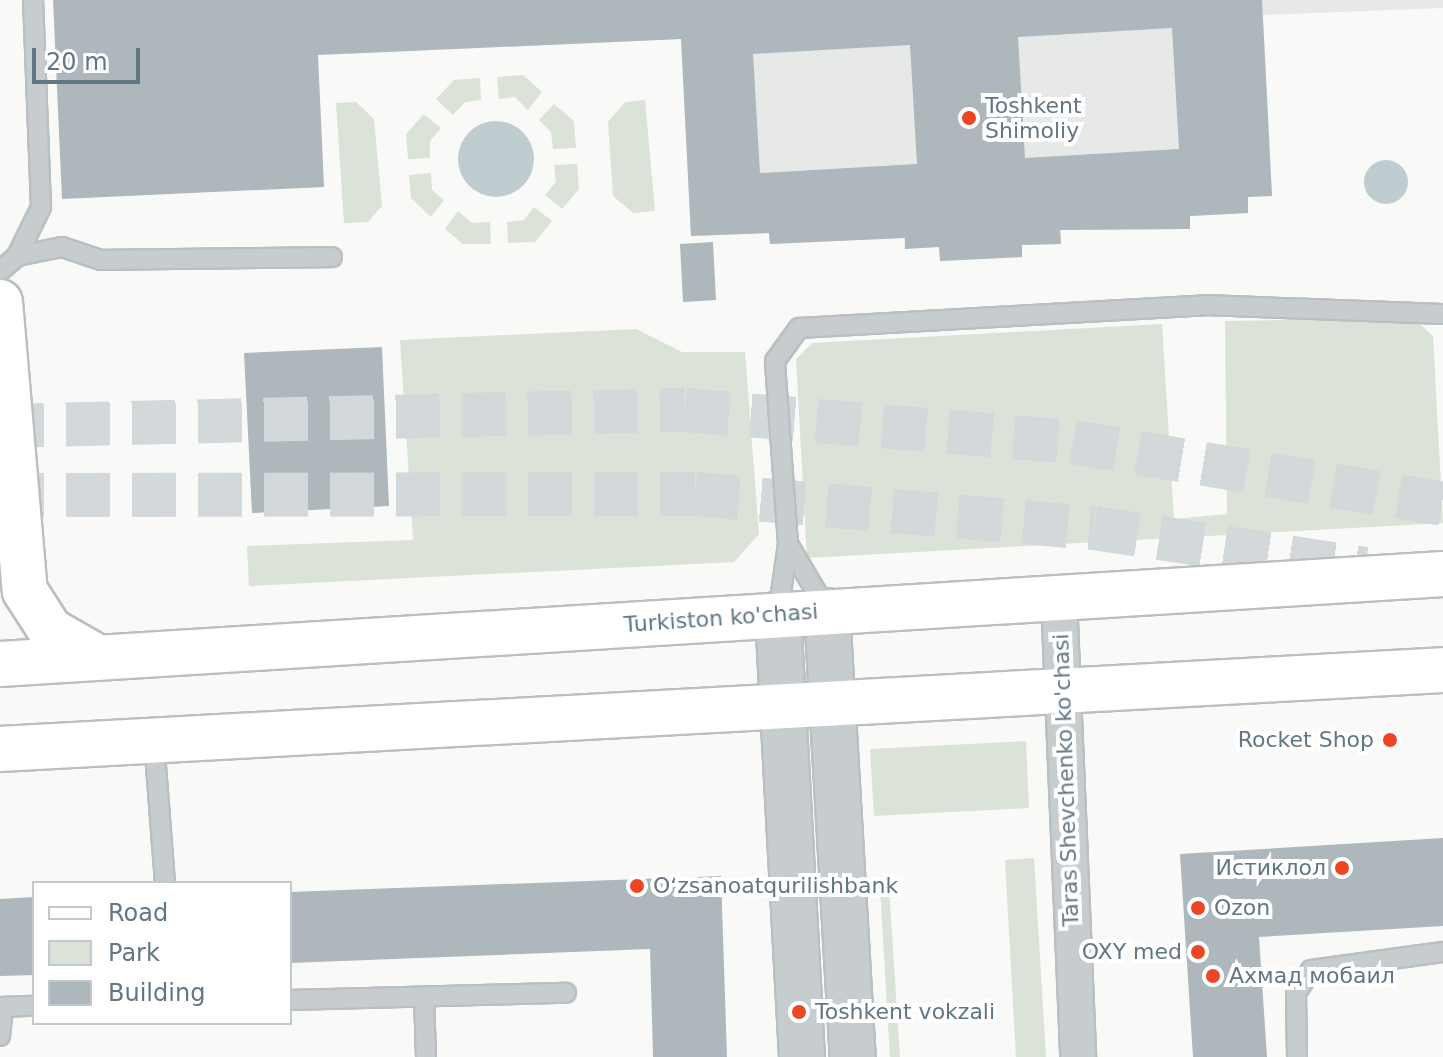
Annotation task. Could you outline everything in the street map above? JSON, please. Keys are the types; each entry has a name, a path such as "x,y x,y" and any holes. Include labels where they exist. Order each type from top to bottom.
{"main road":[{"path":"0,302 25,591 50,630 99,658"},
{"name":"Turkiston ko'chasi","path":"0,664 1443,574"},
{"path":"0,749 783,709 1443,670"}],"street":[{"name":"Taras Shevchenko ko'chasi","path":"1059,598 1078,1057"},
{"path":"827,611 853,1057"},
{"path":"778,614 802,1057"}],"lane":[{"path":"0,271 17,256 41,207 33,0"},
{"path":"17,256 62,247 101,260 332,257"},
{"path":"778,614 788,544 775,361 799,328 1206,305 1443,314"},
{"path":"788,544 827,611"},
{"path":"154,740 165,881"},
{"path":"1297,1057 1296,993 1311,970 1443,952"},
{"path":"292,1000 566,993"},
{"path":"424,997 426,1057"},
{"path":"0,1036 2,1007 32,1006"}],"shaded area":[{"name":"Toshkent Shimoliy","path":"342,0 1443,0 1443,8 1263,15 1272,196 1248,197 1248,213 1190,216 1190,229 1061,230 1061,244 1022,245 1022,257 940,261 939,247 905,249 904,238 770,244 769,233 691,236 681,39 345,54"},
{"path":"496,121 510,124 523,132 531,145 534,159 531,173 523,186 510,194 496,197 482,194 469,186 461,173 458,159 461,145 469,132 482,124"},
{"path":"1386,160 1402,166 1408,182 1402,198 1386,204 1370,198 1364,182 1370,166"}],"green space":[{"path":"523,75 542,92 528,110 515,97 499,99 497,77"},
{"path":"480,78 481,100 465,102 453,115 436,99 454,80"},
{"path":"645,100 655,211 633,213 613,196 608,122 625,102"},
{"path":"356,102 374,119 382,206 368,222 344,223 336,103"},
{"path":"554,104 574,121 576,148 553,149 551,132 539,120"},
{"path":"424,114 441,128 430,141 430,158 408,159 406,134"},
{"path":"577,164 579,189 562,209 545,195 556,182 554,165"},
{"path":"431,173 432,190 444,200 431,217 411,198 409,175"},
{"path":"534,207 552,221 535,242 508,243 507,222 524,220"},
{"path":"458,211 472,223 490,222 491,244 463,244 445,229"},
{"path":"1413,318 1433,336 1443,523 807,558 796,359 812,343 1162,324 1174,519 1227,514 1225,321"},
{"path":"636,329 682,352 745,352 759,534 734,562 249,586 247,546 413,540 400,340"},
{"path":"1026,741 1029,808 874,816 870,749"},
{"path":"1034,858 1046,1057 1016,1057 1005,860"},
{"path":"889,887 900,1057 890,1057 880,888"}],"building":[{"name":"Toshkent Shimoliy","path":"53,0 1262,0 1272,196 1248,197 1248,213 1190,216 1190,229 1060,230 1061,244 1022,245 1022,257 940,261 939,247 905,249 905,238 770,244 769,233 691,236 681,39 318,55 324,187 62,199","holes":["1172,28 1179,149 1025,158 1018,37","910,45 917,164 760,173 753,54"]},
{"path":"713,242 716,300 683,302 680,244"},
{"path":"382,347 389,506 252,513 244,353"},
{"path":"1443,838 1443,926 1259,937 1267,1057 1193,1057 1180,854"},
{"path":"721,876 727,1057 653,1057 650,949 292,963 292,892"},
{"path":"32,897 32,975 0,976 0,899"}],"tunnel":[{"path":"0,426 685,410 1073,442 1443,504"},
{"path":"0,495 695,494 1094,528 1365,569"}],"place":[{"name":"Toshkent Shimoliy","path":"969,118"},
{"name":"Rocket Shop","path":"1390,740"},
{"name":"Истиклол","path":"1342,868"},
{"name":"Oʻzsanoatqurilishbank","path":"637,886"},
{"name":"Ozon","path":"1198,908"},
{"name":"OXY med","path":"1198,952"},
{"name":"Ахмад мобаил","path":"1213,976"},
{"name":"Toshkent vokzali","path":"799,1012"}]}
